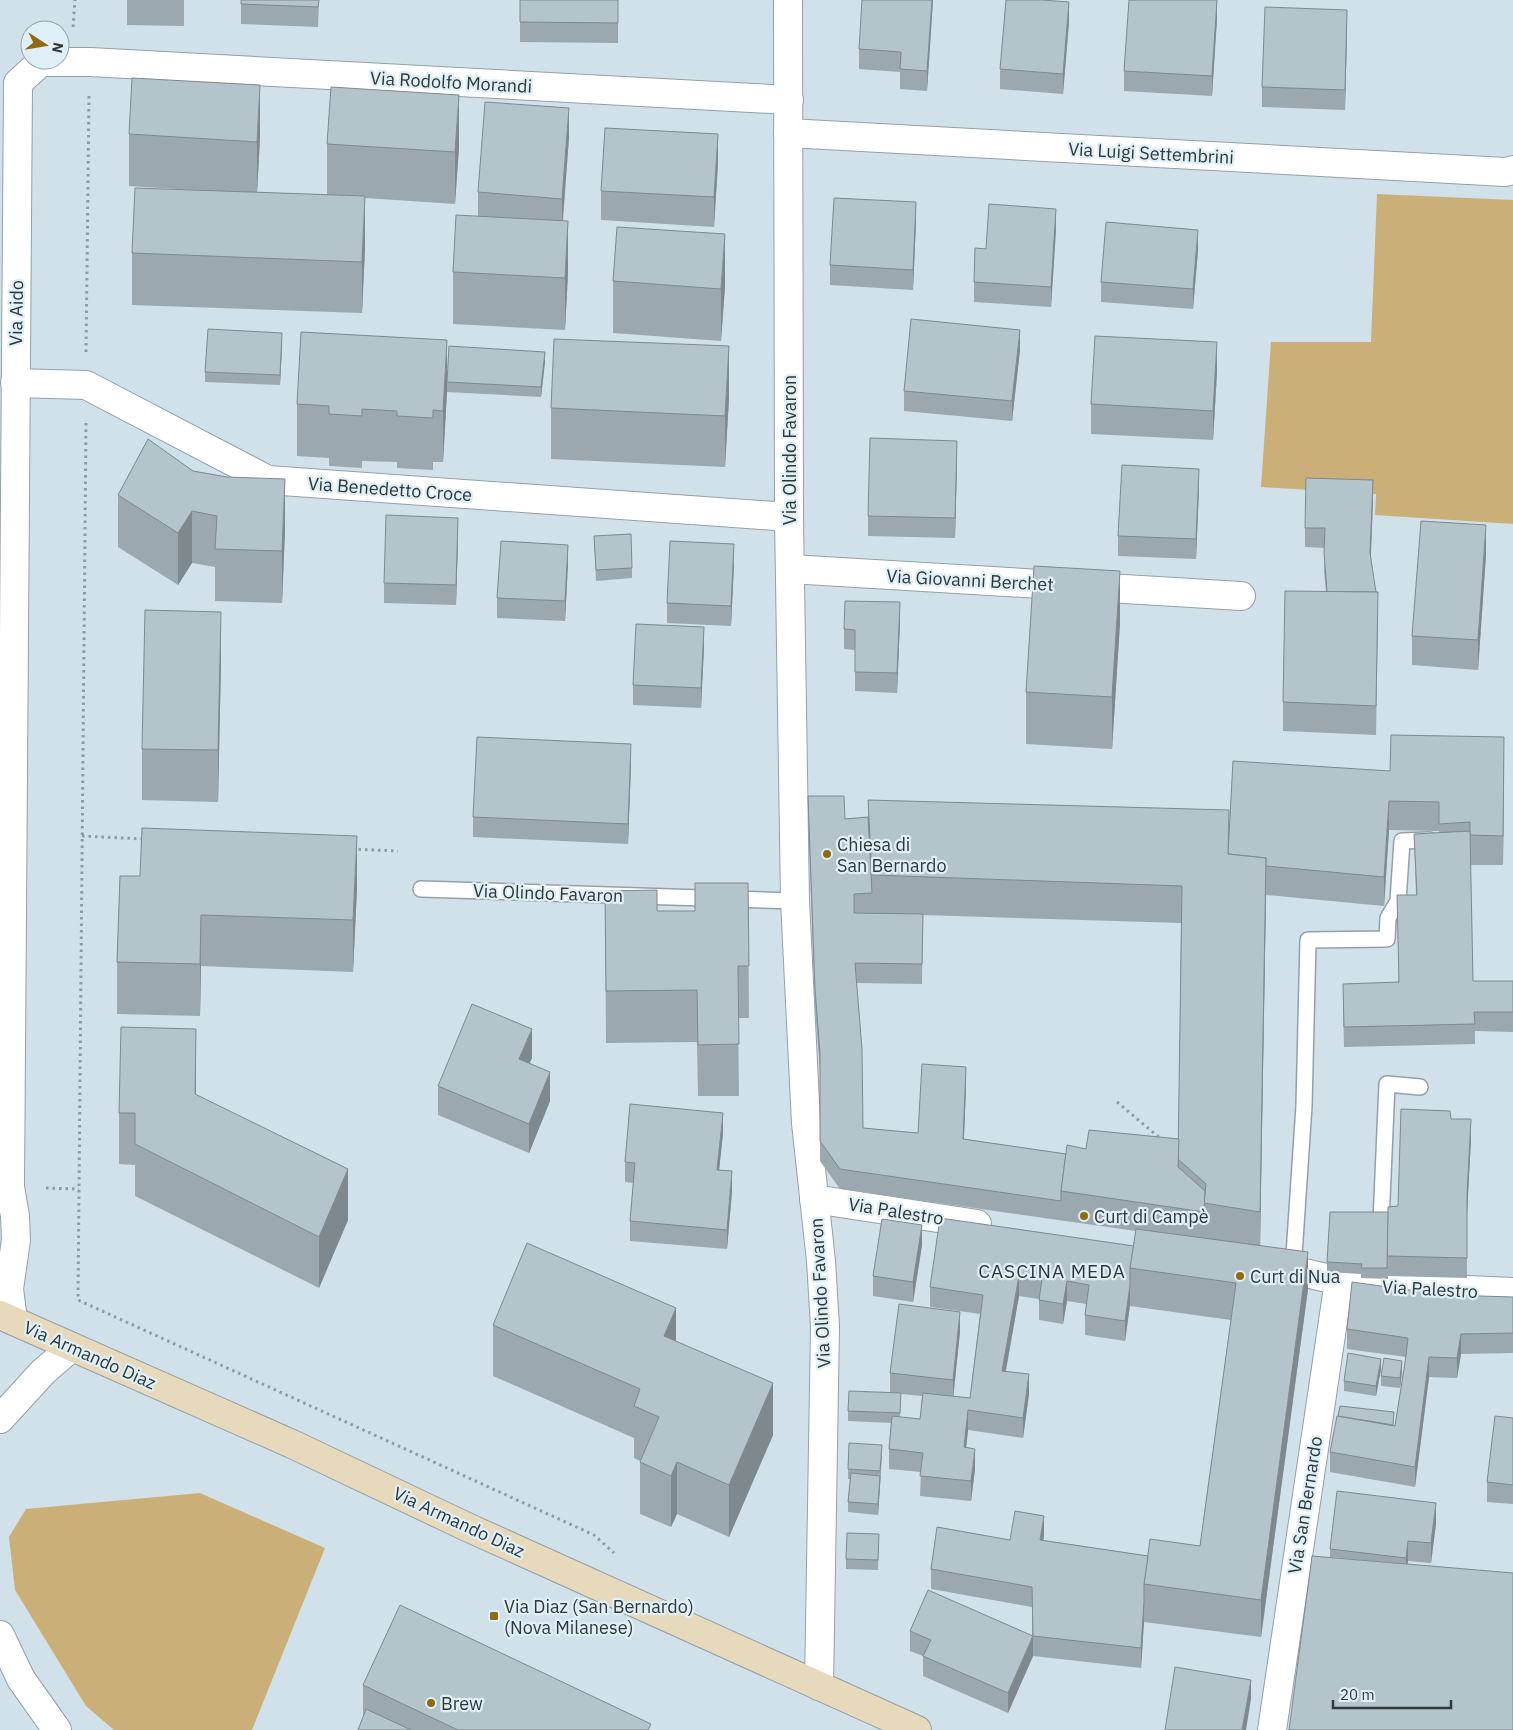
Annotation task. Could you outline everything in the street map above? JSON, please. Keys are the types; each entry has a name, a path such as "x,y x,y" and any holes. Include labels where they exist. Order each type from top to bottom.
{"main road":[{"name":"Via Armando Diaz","path":"6,1318 292,1444 466,1527 917,1730"}],"street":[{"name":"Via Olindo Favaron","path":"788,0 789,517 795,901 806,1124 821,1260 826,1326 819,1686"},
{"name":"Via Aido","path":"6,1318 16,1240 15,1216 10,1187 18,83 41,62 101,63"},
{"name":"Via Rodolfo Morandi","path":"101,63 789,100"},
{"name":"Via Luigi Settembrini","path":"788,133 1505,172 1513,170"},
{"name":"Via Benedetto Croce","path":"15,383 86,384 268,480 789,517"},
{"name":"Via Giovanni Berchet","path":"790,569 1241,596"},
{"name":"Via Aido","path":"0,1222 10,1187"},
{"name":"Via Palestro","path":"814,1198 1001,1228"},
{"name":"Via Palestro","path":"1244,1263 1293,1270 1339,1281 1513,1292"},
{"name":"Via San Bernardo","path":"1272,1730 1339,1281"},
{"path":"0,1419 43,1372 72,1347"},
{"path":"0,1635 20,1679 57,1730"}],"lane":[{"path":"1293,1270 1304,1106 1308,940 1387,939 1388,918 1398,901 1402,841 1429,840"},
{"name":"Via Olindo Favaron","path":"421,889 795,901"},
{"path":"1382,1222 1387,1084 1420,1086"}],"path":[{"path":"101,63 86,384 78,1300 594,1535 618,1558"},
{"path":"82,836 151,839"},
{"path":"349,848 398,851"},
{"path":"1117,1102 1165,1142"},
{"path":"41,1188 79,1189"}],"shaded area":[{"path":"1377,194 1513,200 1513,524 1375,515 1376,494 1261,487 1271,342 1371,342"},
{"path":"200,1493 325,1548 252,1730 114,1730 86,1706 15,1590 9,1537 26,1509"}],"building":[{"path":"241,0 319,0 318,7 241,4"},
{"path":"520,0 618,0 618,23 520,22"},
{"path":"862,0 932,0 927,71 900,69 901,52 859,49"},
{"path":"1006,0 1069,2 1063,74 1000,69"},
{"path":"1129,0 1217,0 1212,76 1124,71"},
{"path":"1265,7 1347,10 1345,90 1262,87"},
{"path":"132,78 260,85 257,142 129,134"},
{"path":"331,87 459,95 455,152 327,144"},
{"path":"485,102 569,108 562,199 478,192"},
{"path":"605,128 718,134 714,197 601,191"},
{"path":"135,188 365,196 362,262 132,253"},
{"path":"834,198 916,202 913,270 830,265"},
{"path":"989,204 1056,209 1051,287 974,282 975,248 986,249"},
{"path":"456,215 568,221 565,278 453,272"},
{"path":"1106,222 1198,230 1193,289 1101,282"},
{"path":"617,227 725,234 721,289 613,281"},
{"path":"911,319 1020,330 1012,401 904,391"},
{"path":"208,329 282,333 280,375 205,372"},
{"path":"301,332 447,340 443,411 433,410 433,418 397,416 397,411 362,409 362,416 329,414 329,406 297,404"},
{"path":"1095,336 1217,342 1213,411 1091,404"},
{"path":"554,339 729,346 725,416 551,408"},
{"path":"449,346 545,352 541,387 447,382"},
{"path":"870,438 957,441 955,518 868,516"},
{"path":"148,439 193,471 227,477 285,479 282,551 215,549 217,516 192,511 178,533 118,495"},
{"path":"1122,465 1199,469 1196,539 1118,536"},
{"path":"1306,478 1373,480 1370,553 1376,592 1327,592 1324,552 1325,528 1305,528"},
{"path":"386,515 458,518 456,585 384,583"},
{"path":"1421,521 1486,525 1478,640 1412,636"},
{"path":"631,534 632,568 596,570 594,536"},
{"path":"501,541 568,545 565,601 497,598"},
{"path":"670,541 734,544 731,606 667,603"},
{"path":"1034,566 1120,571 1112,697 1026,692"},
{"path":"1285,591 1378,592 1376,706 1283,702"},
{"path":"845,601 900,602 897,673 855,672 855,630 844,629"},
{"path":"145,610 221,612 218,750 142,749"},
{"path":"636,624 704,627 701,688 633,685"},
{"path":"1391,735 1504,737 1503,836 1470,835 1470,822 1439,824 1439,802 1389,801 1384,877 1266,866 1266,858 1228,854 1233,761 1390,771"},
{"path":"477,737 631,744 628,824 473,817"},
{"path":"808,796 844,796 845,819 868,817 872,893 854,894 854,913 923,914 922,964 855,963 862,1049 863,1128 918,1133 922,1064 966,1067 963,1139 1066,1154 1061,1201 840,1169 820,1141 820,1053 815,989"},
{"path":"868,800 1229,810 1228,854 1266,858 1260,1212 1204,1203 1206,1184 1178,1159 1182,886 872,875"},
{"path":"142,828 357,836 353,920 201,915 200,964 117,962 120,876 140,876"},
{"path":"1470,831 1473,981 1513,981 1513,1012 1474,1012 1475,1024 1344,1027 1343,984 1399,982 1397,895 1417,895 1414,834"},
{"path":"695,883 748,883 749,966 738,966 739,1044 698,1045 697,990 606,991 605,891 657,890 657,911 695,911"},
{"path":"472,1004 532,1029 519,1059 550,1072 529,1124 438,1086"},
{"path":"121,1027 196,1029 195,1094 348,1169 319,1237 135,1144 135,1113 119,1113"},
{"path":"630,1104 723,1113 717,1170 732,1171 727,1230 630,1221 635,1163 625,1162"},
{"path":"1401,1109 1450,1111 1451,1119 1471,1119 1467,1194 1467,1258 1387,1256 1388,1207 1398,1206"},
{"path":"1089,1130 1179,1139 1178,1167 1205,1191 1204,1212 1061,1191 1067,1145 1086,1149"},
{"path":"1330,1212 1388,1212 1387,1268 1361,1268 1362,1264 1327,1262"},
{"path":"940,1218 1134,1246 1125,1321 1085,1315 1089,1285 1067,1281 1063,1304 1039,1300 1042,1279 1019,1276 1002,1371 1029,1374 1023,1418 968,1410 964,1447 975,1449 971,1481 920,1476 923,1453 889,1449 892,1416 920,1419 923,1393 970,1398 983,1295 930,1287"},
{"path":"882,1219 922,1225 913,1282 873,1276"},
{"path":"1136,1229 1308,1252 1261,1600 1144,1584 1150,1539 1200,1546 1236,1283 1130,1268"},
{"path":"527,1243 676,1308 664,1336 773,1383 729,1485 677,1462 671,1476 640,1462 659,1417 634,1406 640,1389 493,1325"},
{"path":"1352,1282 1447,1295 1513,1297 1513,1333 1461,1334 1457,1358 1429,1357 1415,1467 1330,1452 1337,1416 1395,1426 1406,1356 1408,1338 1347,1329"},
{"path":"899,1304 960,1312 953,1380 890,1373"},
{"path":"1348,1353 1381,1359 1376,1386 1344,1381"},
{"path":"1384,1358 1402,1361 1400,1378 1381,1376"},
{"path":"849,1391 901,1393 900,1413 848,1411"},
{"path":"1340,1406 1394,1412 1393,1425 1338,1416"},
{"path":"1495,1416 1513,1418 1513,1485 1487,1482"},
{"path":"849,1443 882,1445 880,1471 848,1469"},
{"path":"851,1473 880,1476 878,1504 848,1502"},
{"path":"1337,1491 1436,1503 1431,1543 1408,1541 1406,1558 1330,1549"},
{"path":"1015,1511 1044,1516 1040,1540 1148,1556 1144,1584 1141,1648 1033,1636 1032,1587 931,1569 937,1527 1010,1540"},
{"path":"847,1533 879,1534 878,1560 846,1559"},
{"path":"1312,1556 1513,1573 1513,1730 1289,1730"},
{"path":"928,1590 1033,1636 1008,1693 923,1656 931,1640 910,1631"},
{"path":"400,1605 651,1724 648,1730 458,1730 363,1685"},
{"path":"1175,1667 1251,1680 1242,1730 1165,1730"},
{"path":"366,1709 411,1730 358,1730"}],"place":[{"name":"Chiesa di San Bernardo","path":"827,854"},
{"name":"Curt di Campè","path":"1084,1216"},
{"name":"Curt di Nua","path":"1240,1276"},
{"name":"Via Diaz (San Bernardo) (Nova Milanese)","path":"494,1616"},
{"name":"Brew","path":"431,1703"}],"district":[{"name":"CASCINA MEDA","path":"1052,1271"}]}
